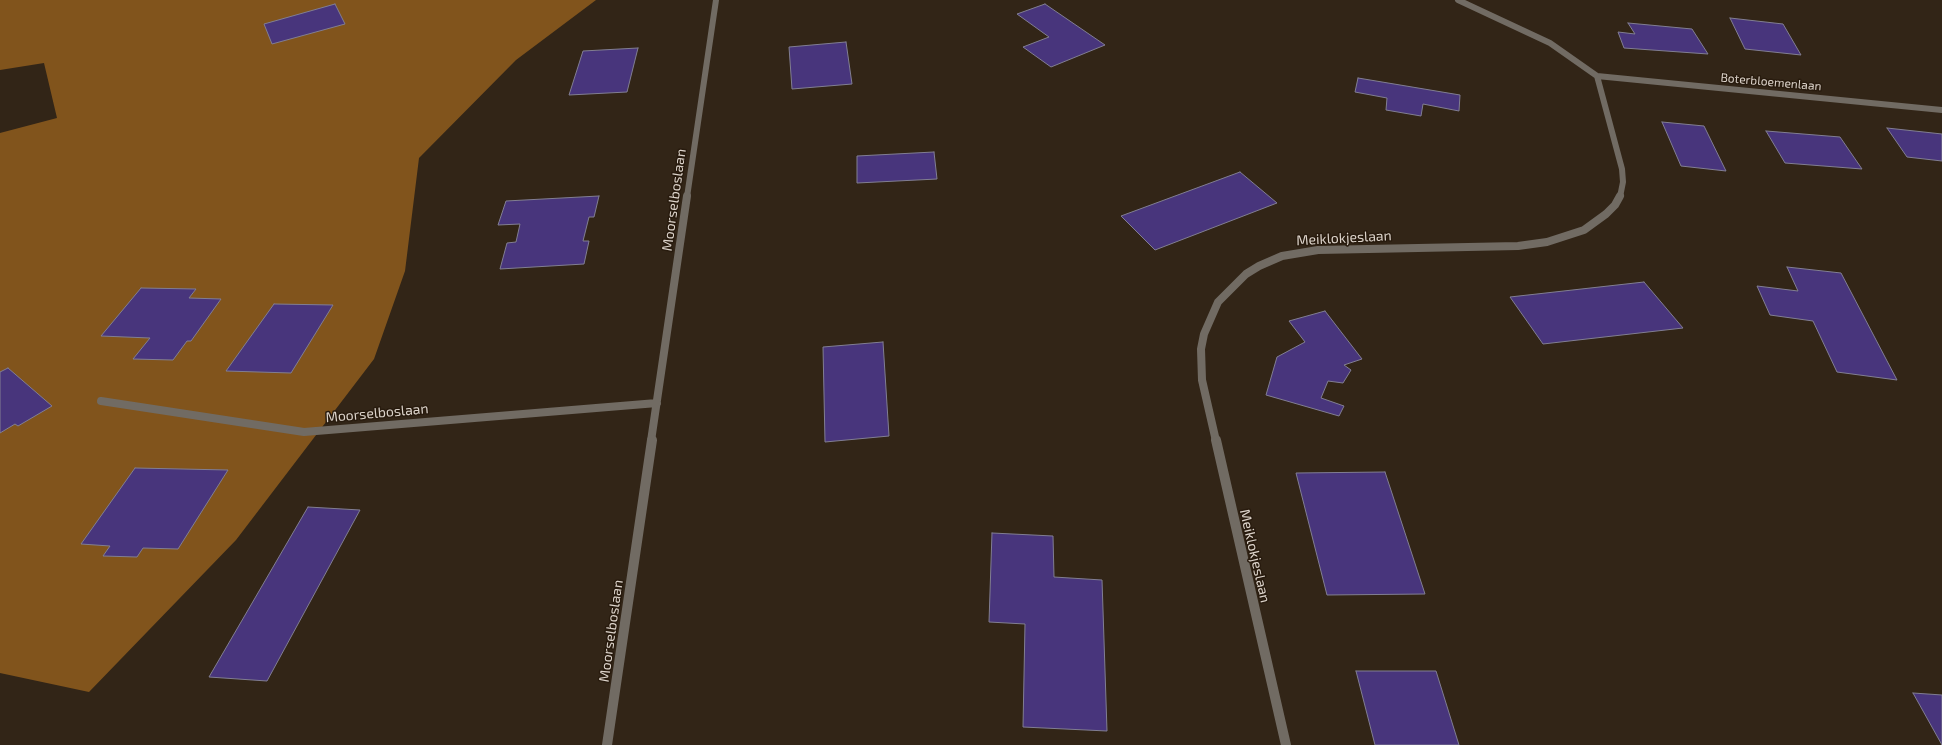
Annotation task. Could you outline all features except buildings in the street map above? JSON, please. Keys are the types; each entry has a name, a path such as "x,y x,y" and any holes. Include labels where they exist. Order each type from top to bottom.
{"street":[{"name":"Moorselboslaan","path":"608,745 716,0"},
{"path":"1458,0 1550,43 1597,76"},
{"name":"Boterbloemenlaan","path":"1597,76 1942,110"},
{"name":"Meiklokjeslaan","path":"1286,745 1202,380 1201,349 1204,334 1212,314 1218,302 1246,274 1270,260 1299,252 1318,250 1524,245 1559,240 1584,230 1606,214 1615,205 1621,194 1623,182 1622,168 1597,76"},
{"name":"Moorselboslaan","path":"102,401 304,432 657,403"}],"shaded area":[{"path":"0,0 596,0 516,60 419,158 405,271 374,359 236,540 89,692 0,673 0,133 57,118 44,63 0,70"}]}
